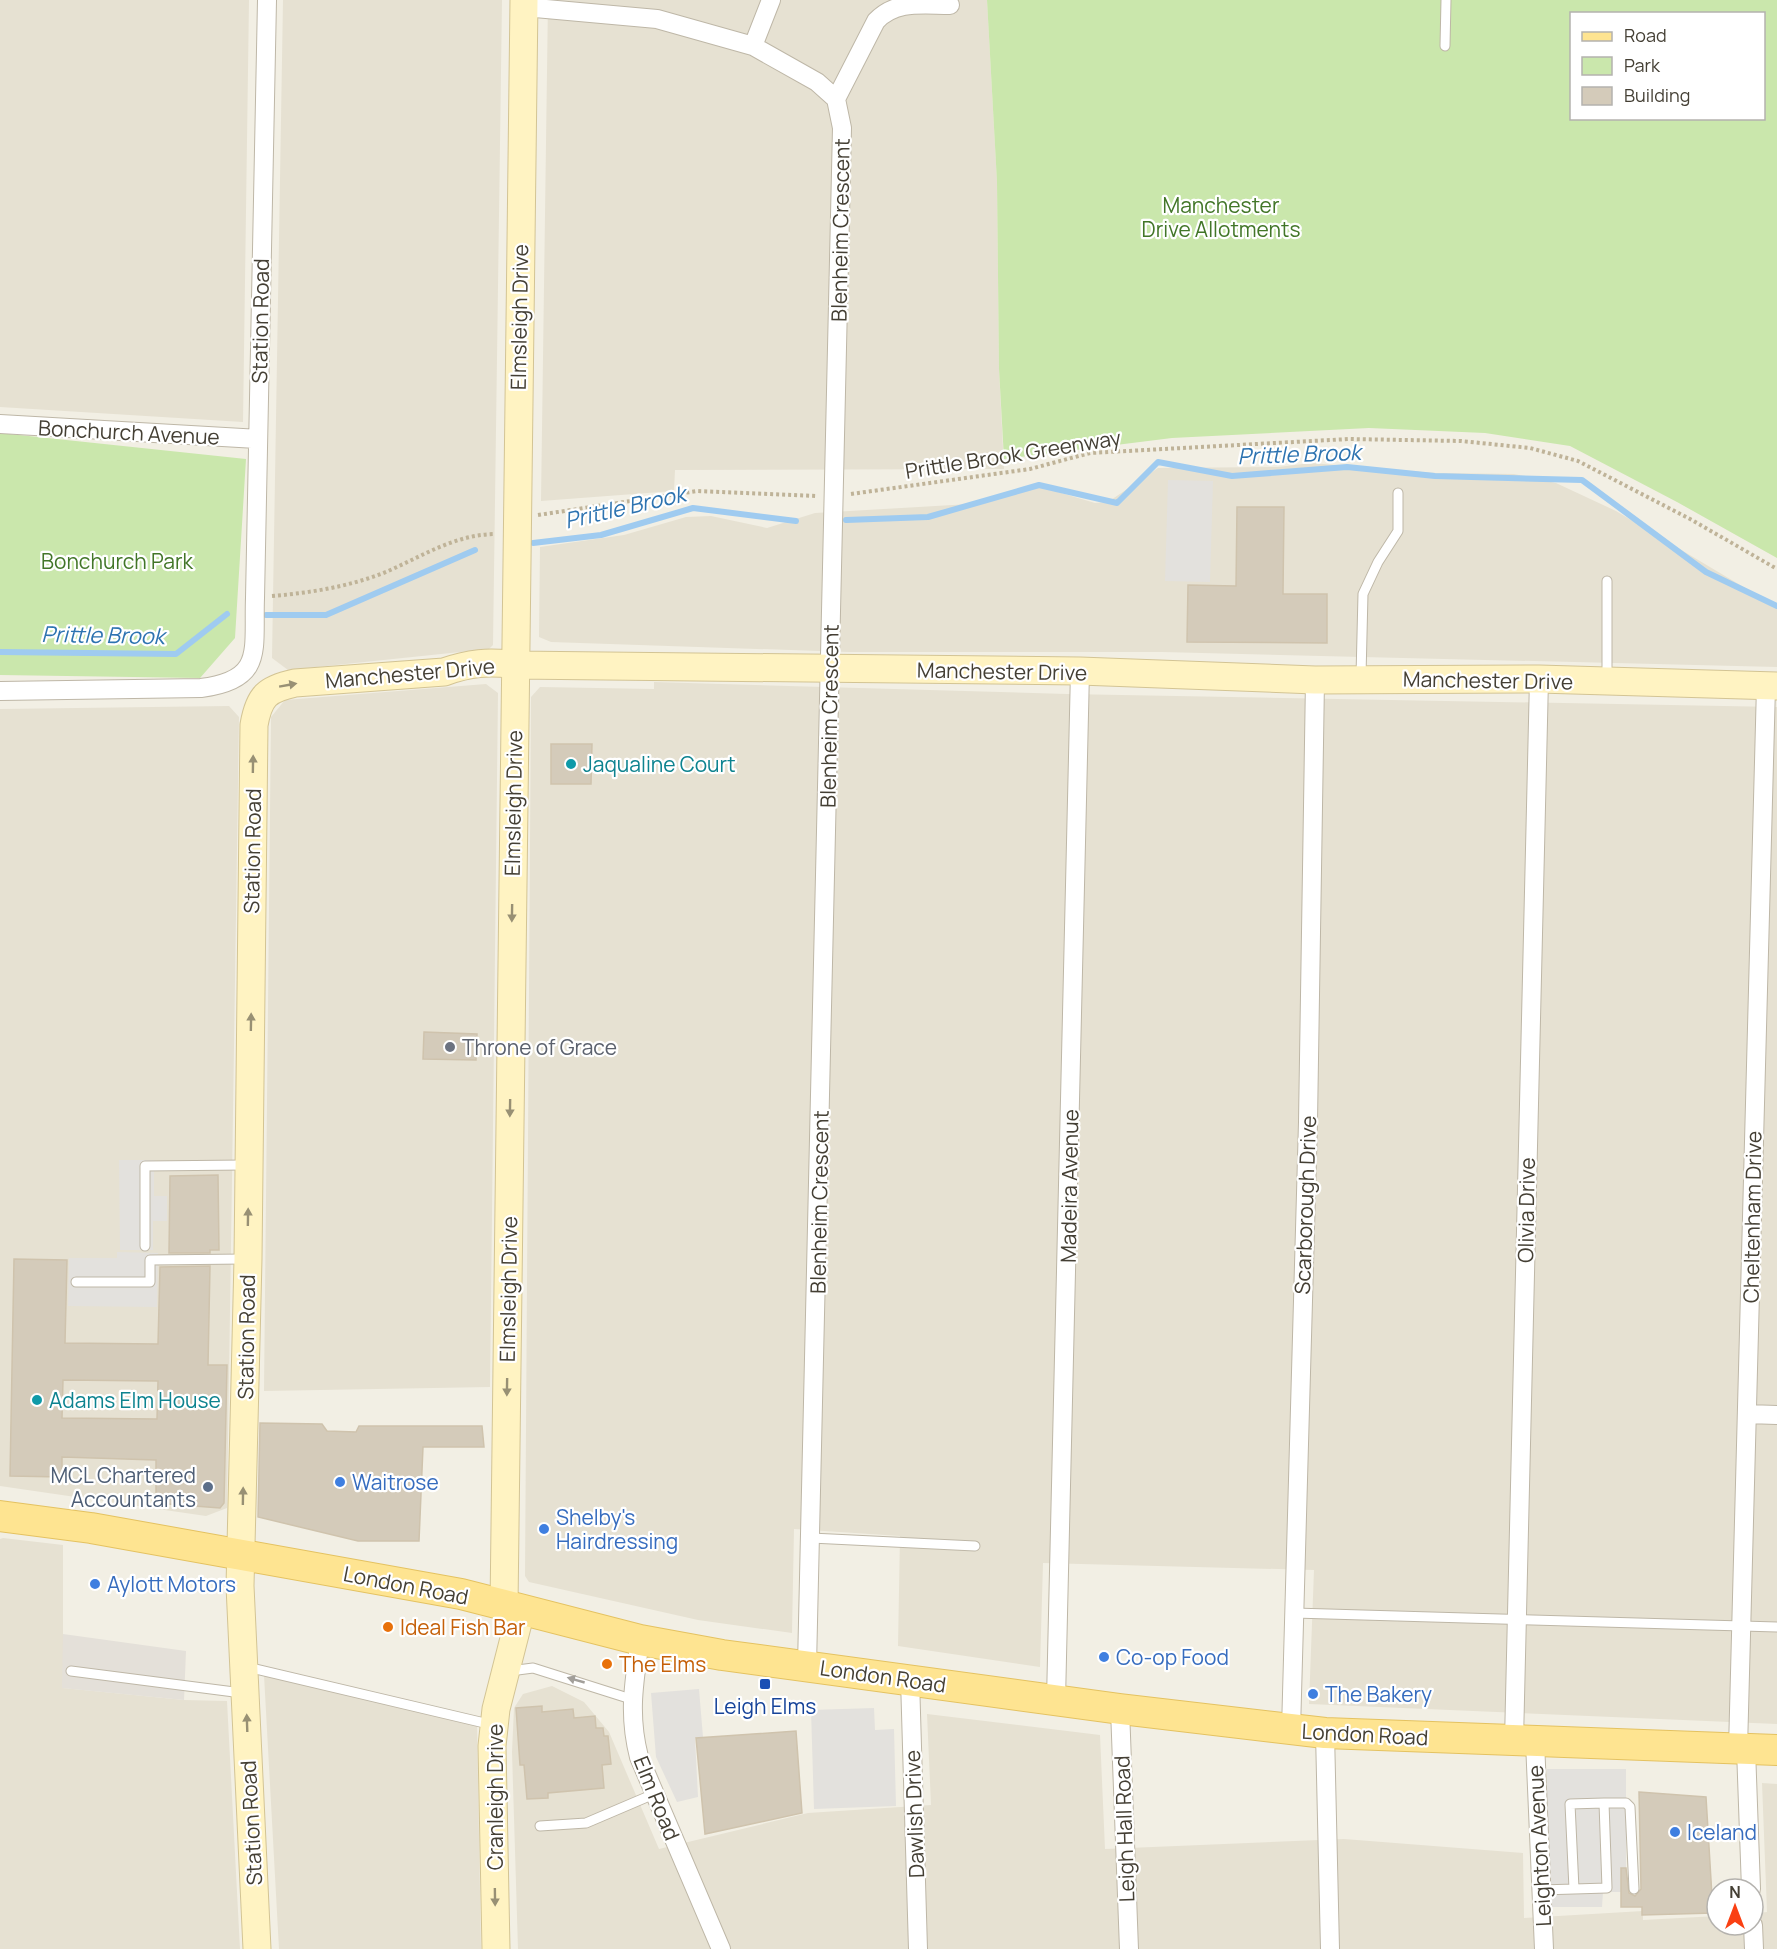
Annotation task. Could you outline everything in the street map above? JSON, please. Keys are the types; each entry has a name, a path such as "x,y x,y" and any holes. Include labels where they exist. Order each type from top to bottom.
{"main road":[{"name":"London Road","path":"0,1516 91,1528 461,1594 512,1609 640,1640 722,1655 1120,1709 1291,1730 1525,1742 1777,1750"}],"street":[{"name":"Station Road","path":"0,691 221,686 241,677 251,664 254,641 267,0"},
{"path":"753,46 771,0"},
{"path":"524,4 657,20 753,46 817,82 836,99 876,21 886,10 900,5 950,5"},
{"name":"Elmsleigh Drive","path":"512,1609 515,666 524,4"},
{"name":"Blenheim Crescent","path":"807,1666 842,128 836,99"},
{"name":"Bonchurch Avenue","path":"0,424 258,439"},
{"name":"Manchester Drive","path":"254,725 257,706 265,694 278,687 444,672 468,664 493,662 515,666 1080,671 1316,680 1539,679 1771,686"},
{"name":"Madeira Avenue","path":"1056,1700 1080,671"},
{"name":"Olivia Drive","path":"1525,1742 1517,1619 1539,679"},
{"name":"Scarborough Drive","path":"1291,1730 1308,1122 1316,680"},
{"name":"Cheltenham Drive","path":"1750,1877 1742,1749 1742,1626 1771,686"},
{"name":"Station Road","path":"254,725 248,1258 241,1554 257,1949"},
{"path":"1747,1414 1777,1415"},
{"name":"Cranleigh Drive","path":"496,1949 492,1746 512,1609"},
{"name":"Elm Road","path":"640,1640 631,1700 634,1738 654,1794 721,1949"},
{"name":"Dawlish Drive","path":"910,1679 918,1949"},
{"name":"Leigh Hall Road","path":"1120,1709 1129,1949"},
{"path":"1325,1732 1330,1949"},
{"name":"Leighton Avenue","path":"1525,1742 1541,1890 1544,1949"}],"lane":[{"path":"1445,46 1446,0"},
{"path":"1361,678 1363,594 1378,562 1398,531 1398,493"},
{"path":"1607,581 1607,682"},
{"path":"145,1246 145,1166 249,1165"},
{"path":"76,1282 150,1282 150,1260 248,1258"},
{"path":"811,1538 975,1546"},
{"path":"1294,1613 1777,1627"},
{"path":"244,1666 494,1725"},
{"path":"504,1672 533,1668 631,1700"},
{"path":"71,1671 246,1694"},
{"path":"540,1826 586,1823 654,1794"},
{"path":"1541,1890 1607,1888 1604,1803"},
{"path":"1574,1889 1570,1804 1604,1803 1626,1803 1630,1807 1634,1889"}],"path":[{"name":"Prittle Brook Greenway","path":"255,598 315,592 380,574 440,545 488,534 534,533 535,516 697,491 833,496 1030,469 1090,453 1349,439 1461,441 1530,448 1578,461 1692,520 1777,568"}],"shaded area":[{"path":"0,0 249,0 243,422 0,407"},
{"path":"283,0 502,0 493,645 489,649 288,670 272,658"},
{"path":"548,0 987,0 997,182 999,369 1004,469 675,470 674,491 541,501"},
{"path":"1311,463 1435,473 1514,474 1556,483 1616,511 1777,607 1777,667 1162,652 849,652 551,642 539,637 540,547 624,535 686,517 711,516 767,528 815,513 970,504 1041,487 1095,503 1108,502 1158,468 1278,467"},
{"path":"1168,480 1213,481 1210,582 1165,581"},
{"path":"654,682 1067,694 1777,707 1777,1724 1309,1704 1314,1570 1043,1563 1040,1667 898,1646 900,1536 794,1529 792,1633 698,1620 529,1582 525,1576 531,697 540,687 654,689"},
{"path":"486,684 498,693 490,1387 264,1391 271,717 285,700"},
{"path":"229,706 239,717 227,1508 206,1516 0,1486 0,709"},
{"path":"119,1160 154,1160 154,1196 167,1196 167,1221 153,1221 153,1250 120,1250"},
{"path":"117,1252 158,1253 157,1307 68,1306 69,1258 117,1258"},
{"path":"0,1539 63,1545 63,1688 184,1700 227,1701 240,1949 0,1949"},
{"path":"63,1634 186,1651 184,1700 62,1688"},
{"path":"264,1675 477,1722 481,1949 279,1949"},
{"path":"552,1686 584,1702 609,1732 659,1849 808,1813 931,1805 927,1714 1100,1735 1105,1849 1344,1839 1523,1853 1524,1918 1643,1911 1643,1920 1705,1917 1705,1937 1765,1937 1765,1912 1767,1912 1762,1783 1777,1784 1777,1949 518,1949 512,1752 514,1708 523,1694"},
{"path":"699,1689 703,1737 695,1738 698,1797 677,1802 656,1757 651,1693"},
{"path":"874,1708 875,1730 894,1729 896,1806 814,1809 811,1710"},
{"path":"1547,1769 1626,1769 1626,1868 1621,1892 1603,1892 1602,1907 1547,1907"}],"green space":[{"name":"Manchester Drive Allotments","path":"987,0 1777,0 1777,558 1570,446 1485,433 1369,428 1172,438 1004,459 999,369 997,182"},
{"name":"Bonchurch Park","path":"0,433 246,459 235,638 200,678 0,675"}],"building":[{"path":"1237,507 1284,507 1283,594 1327,594 1327,643 1187,642 1188,585 1236,586"},
{"name":"Jaqualine Court","path":"551,744 592,744 591,784 551,784"},
{"name":"Throne of Grace","path":"424,1032 477,1034 476,1060 423,1059"},
{"path":"218,1175 219,1250 210,1250 210,1253 169,1253 170,1176"},
{"name":"Adams Elm House","path":"14,1259 67,1260 65,1343 158,1344 160,1267 210,1266 208,1365 227,1365 224,1503 220,1508 156,1503 156,1460 62,1457 62,1477 10,1476","holes":["63,1380 158,1381 157,1419 62,1418"]},
{"name":"Waitrose","path":"260,1423 322,1424 327,1431 356,1432 359,1426 482,1426 484,1447 423,1447 419,1541 358,1541 258,1517"},
{"path":"542,1706 542,1712 573,1709 574,1718 595,1716 596,1728 603,1728 604,1736 608,1736 611,1764 602,1765 604,1788 548,1793 548,1798 527,1799 524,1765 520,1765 516,1708"},
{"path":"796,1731 802,1813 705,1834 696,1738"},
{"name":"Iceland","path":"1639,1792 1706,1797 1711,1877 1705,1877 1705,1913 1642,1915 1642,1907 1621,1907 1621,1868 1626,1868 1629,1893 1635,1896 1641,1889"}],"waterway":[{"name":"Prittle Brook","path":"846,520 928,517 1039,485 1117,503 1158,462 1232,476 1347,467 1435,476 1582,480 1706,572 1777,606"},
{"name":"Prittle Brook","path":"533,543 601,535 693,508 796,521"},
{"name":"Prittle Brook","path":"266,615 326,615 475,550"},
{"name":"Prittle Brook","path":"0,652 176,654 227,614"}],"place":[{"name":"Jaqualine Court","path":"571,764"},
{"name":"Throne of Grace","path":"450,1047"},
{"name":"Adams Elm House","path":"37,1400"},
{"name":"Waitrose","path":"340,1482"},
{"name":"MCL Chartered Accountants","path":"208,1487"},
{"name":"Shelby's Hairdressing","path":"544,1529"},
{"name":"Aylott Motors","path":"95,1584"},
{"name":"Ideal Fish Bar","path":"388,1627"},
{"name":"Co-op Food","path":"1104,1657"},
{"name":"The Elms","path":"607,1664"},
{"name":"Leigh Elms","path":"765,1684"},
{"name":"The Bakery","path":"1313,1694"},
{"name":"Iceland","path":"1675,1832"}]}
